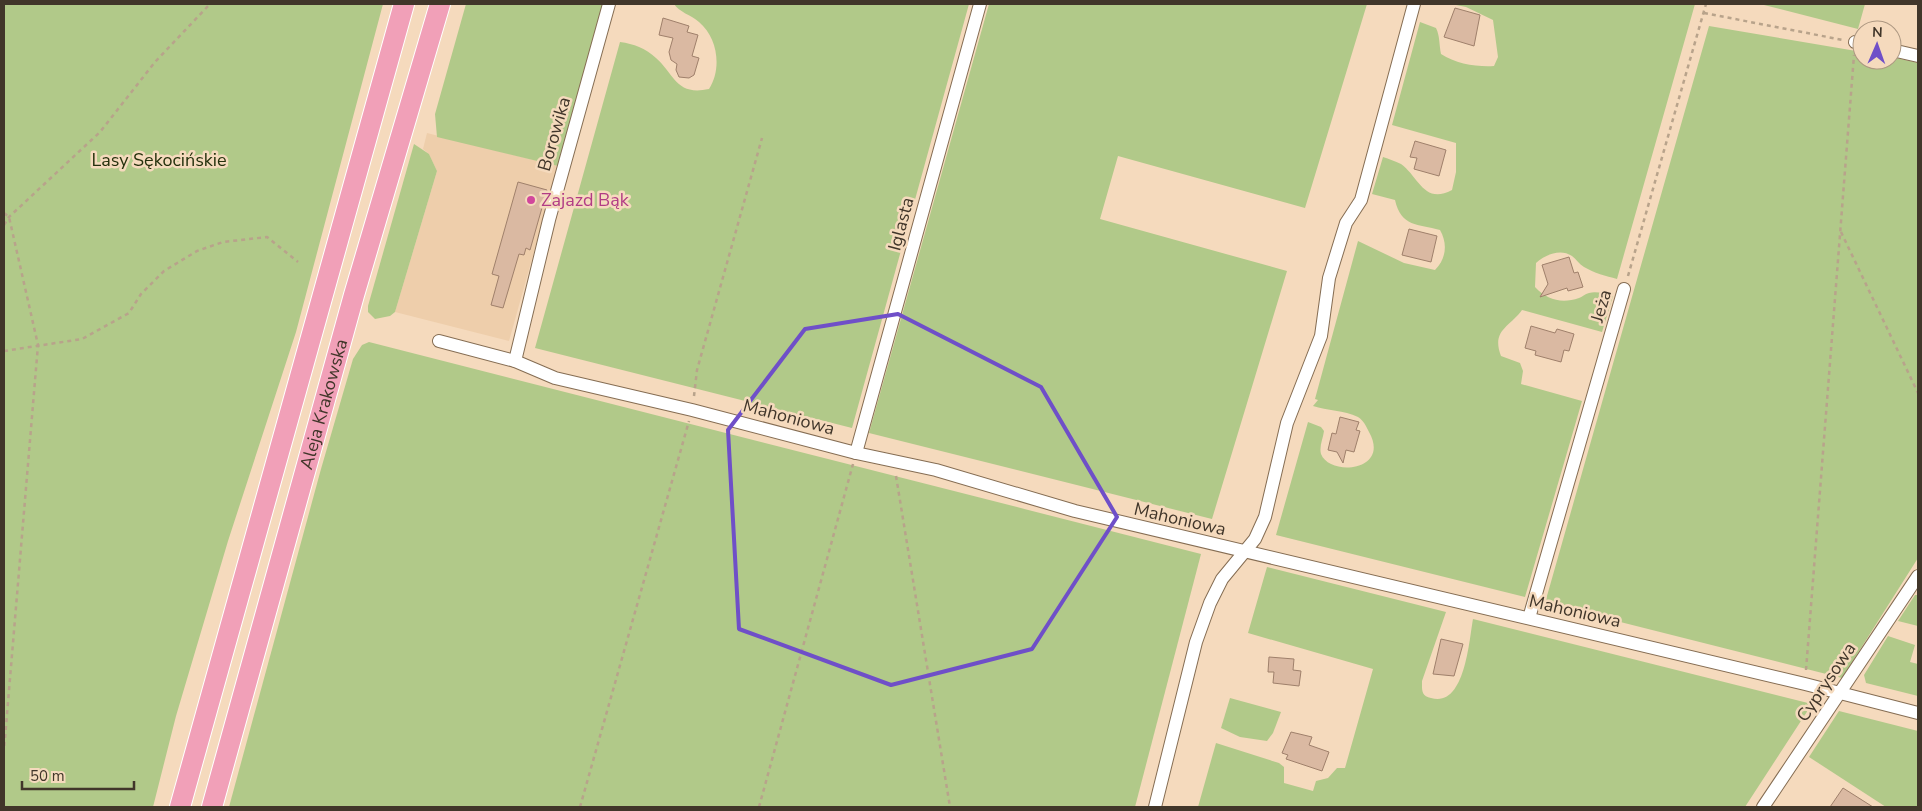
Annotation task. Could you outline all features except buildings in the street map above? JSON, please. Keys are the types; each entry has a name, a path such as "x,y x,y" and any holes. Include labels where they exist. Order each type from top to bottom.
{"main road":[{"name":"Aleja Krakowska","path":"180,807 404,4"},
{"name":"Aleja Krakowska","path":"212,807 354,295 440,4"}],"street":[{"name":"Borowika","path":"515,361 549,220 609,4"},
{"name":"Iglasta","path":"856,453 980,4"},
{"path":"1155,807 1199,635 1210,603 1222,579 1255,540 1265,517 1287,423 1321,336 1329,278 1346,223 1361,200 1414,4"},
{"path":"1902,52 1918,56"},
{"name":"Jeża","path":"1529,618 1624,289"},
{"name":"Mahoniowa","path":"439,341 515,361 555,378 692,410 856,453 945,473 1074,512 1529,618 1918,713"},
{"name":"Cyprysowa","path":"1763,807 1918,576"}],"path":[{"path":"4,225 9,217 100,132 155,62 210,4"},
{"name":"Jeża","path":"1624,289 1706,4"},
{"path":"1704,12 1852,42"},
{"path":"1805,684 1840,230 1856,70"},
{"path":"580,807 692,410 697,370 762,138"},
{"path":"4,213 9,217 38,346 4,750"},
{"path":"1840,230 1918,393"},
{"path":"4,351 82,339 129,313 141,294 164,271 198,251 223,242 267,237 298,262"},
{"path":"759,807 856,453"},
{"path":"894,461 950,807"}],"highlighted area":[{"path":"898,314 1041,387 1117,517 1032,649 891,685 739,629 728,430 805,329"}],"shaded area":[{"path":"427,133 558,166 509,341 395,312 437,171 429,154 423,149"}],"green space":[{"name":"Lasy Sękocińskie","path":"4,4 383,4 296,332 228,541 176,716 153,807 4,807"},
{"path":"466,4 603,4 558,166 437,137 435,114"},
{"path":"674,4 969,4 852,428 535,348 620,42 639,47 648,52 662,64 677,82 689,90 709,89 713,81 717,63 714,45 710,36 699,22"},
{"path":"989,4 1367,4 1305,208 1118,156 1100,219 1287,271 1212,519 869,433"},
{"path":"1451,4 1695,4 1617,279 1588,269 1572,256 1563,253 1548,255 1536,263 1535,287 1550,298 1567,301 1595,292 1613,296 1602,332 1522,310 1503,330 1498,340 1501,356 1520,363 1523,371 1521,384 1582,401 1525,597 1276,535 1308,422 1321,427 1324,431 1321,454 1335,466 1357,466 1366,462 1372,455 1374,445 1367,428 1358,417 1313,406 1318,400 1315,399 1358,241 1404,263 1435,270 1444,256 1445,246 1440,230 1406,220 1401,215 1395,200 1372,194 1383,157 1401,164 1428,192 1443,194 1452,190 1456,172 1456,143 1392,125 1420,22 1436,28 1441,54 1467,64 1494,66 1498,57 1493,20 1466,7"},
{"path":"1760,4 1865,4 1861,20 1852,20 1852,27"},
{"path":"1709,26 1852,50 1852,70 1902,70 1902,59 1918,63 1918,558 1842,678 1545,603"},
{"path":"414,144 429,154 437,171 395,312 390,316 375,319 368,312 368,306"},
{"path":"369,342 1201,554 1135,807 229,807 353,359 362,345"},
{"path":"1267,567 1446,612 1422,681 1424,694 1431,698 1442,698 1451,693 1458,683 1467,656 1473,619 1812,704 1745,807 1198,807 1216,743 1279,763 1284,767 1284,783 1313,791 1316,781 1328,778 1337,768 1345,768 1373,669 1248,633"},
{"path":"1915,595 1918,595 1918,626 1898,621"},
{"path":"1888,636 1915,645 1910,662 1918,664 1918,696 1866,683 1864,675"},
{"path":"1230,698 1281,712 1273,733 1267,741 1240,737 1221,728"},
{"path":"1839,711 1918,731 1918,807 1886,807 1809,757"}],"place":[{"name":"Zajazd Bąk","path":"531,200"}]}
